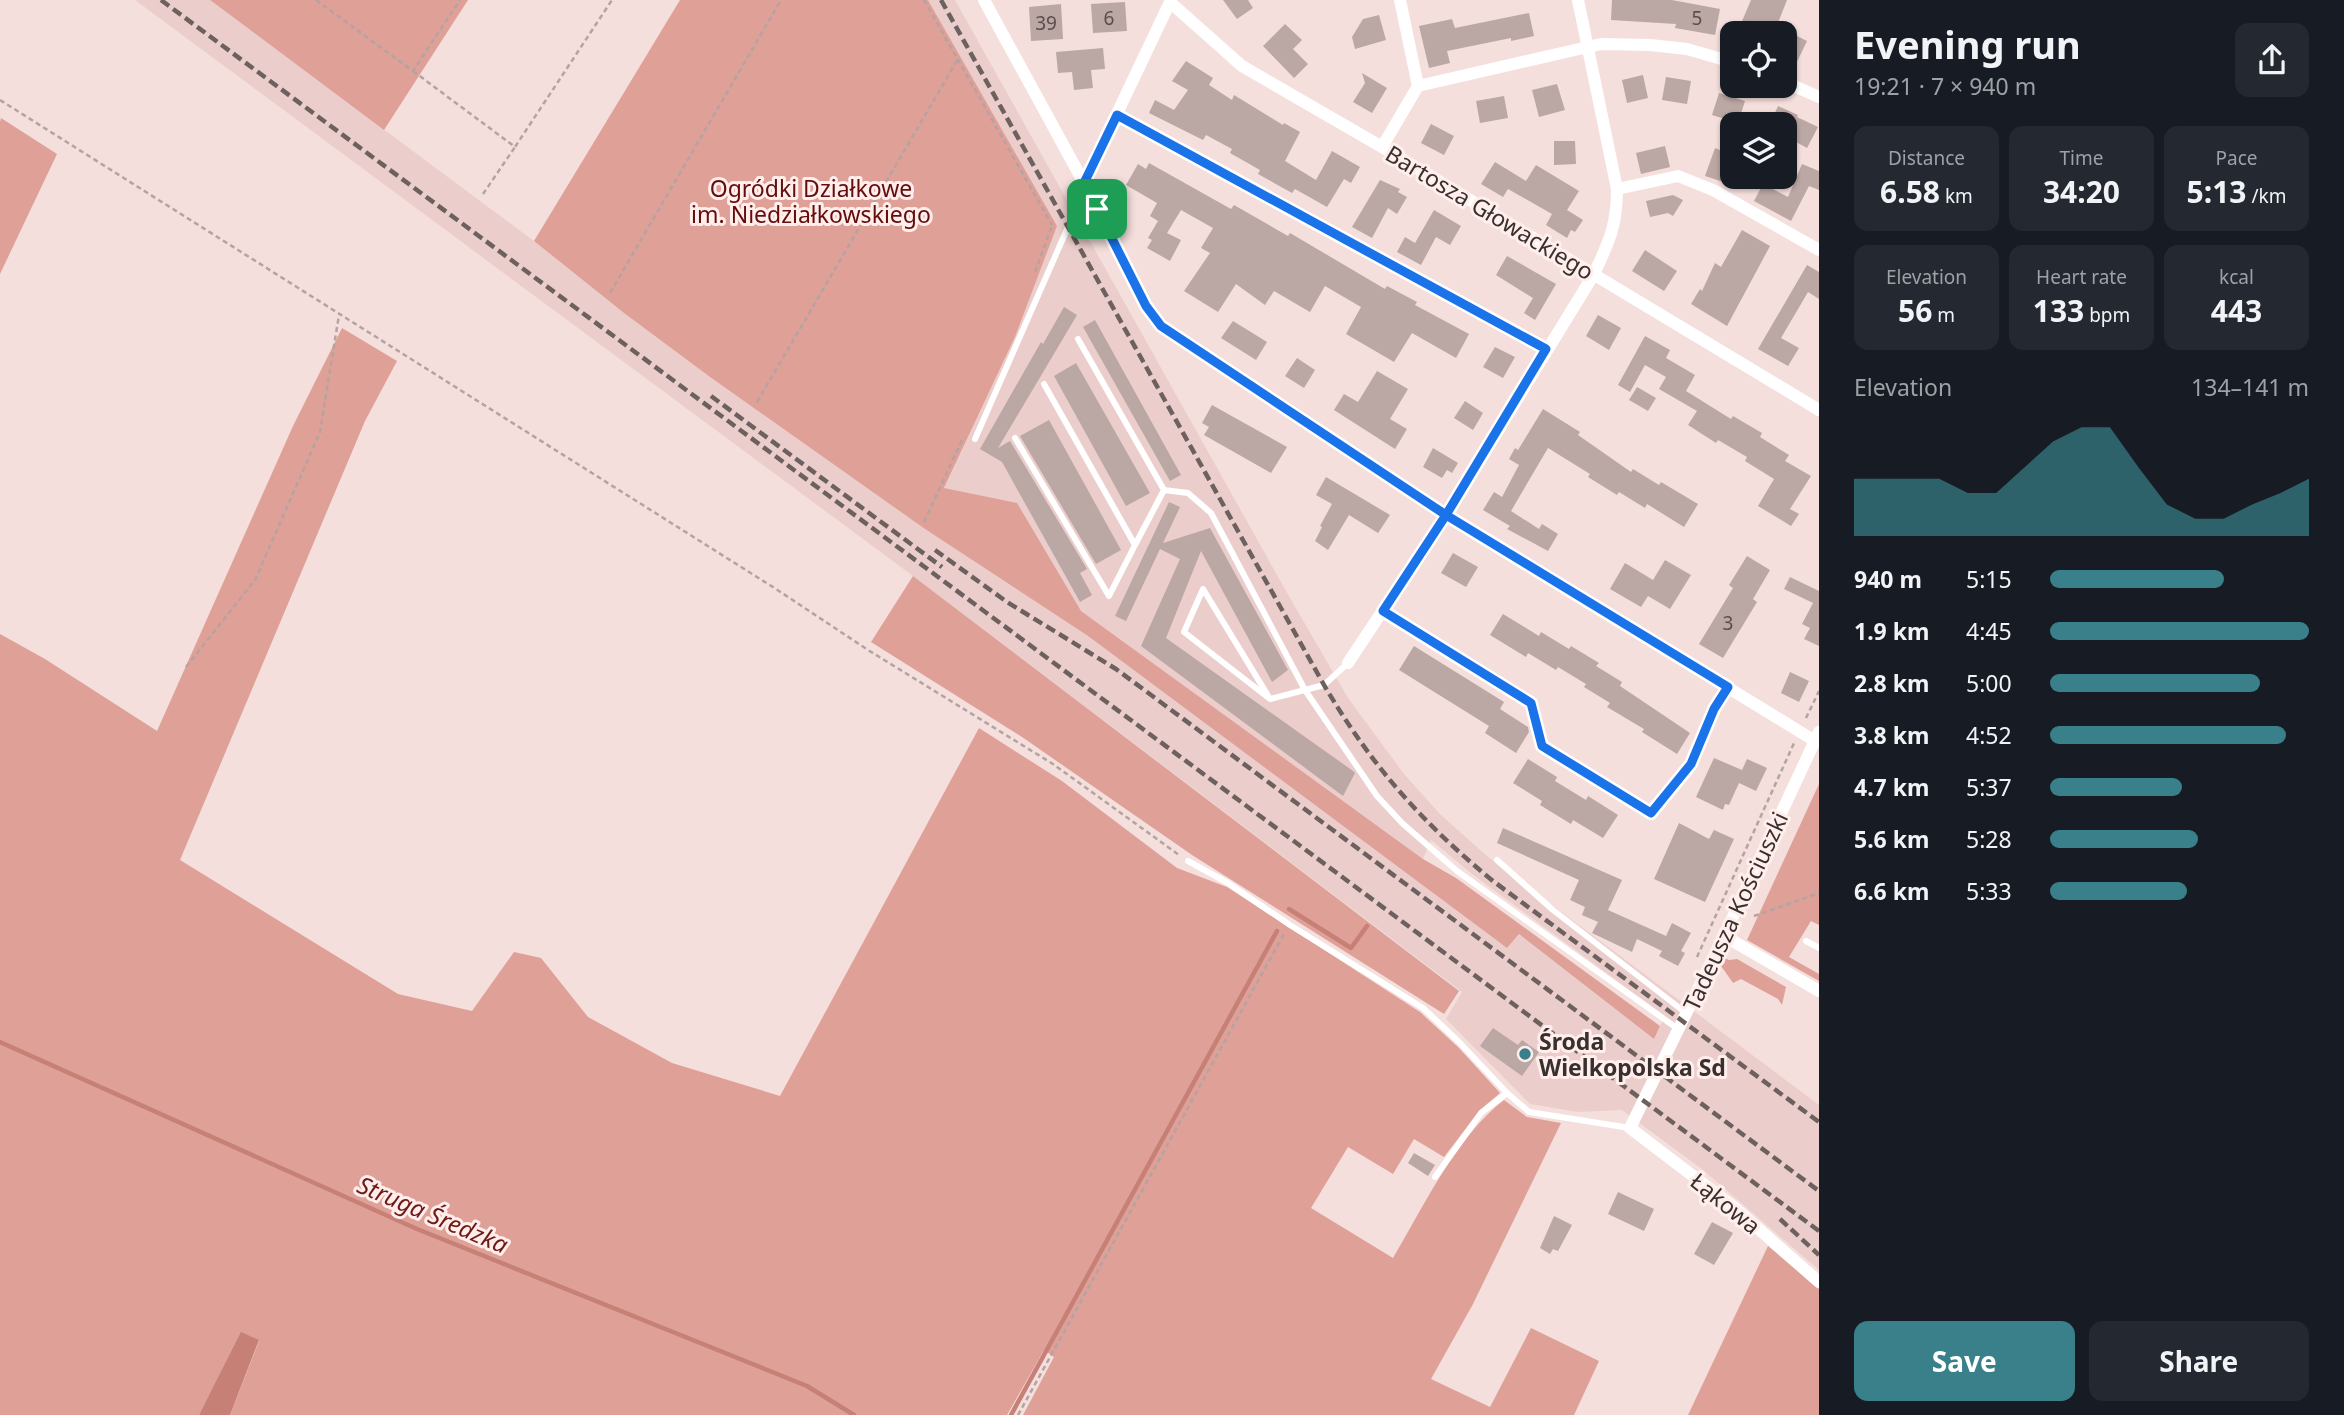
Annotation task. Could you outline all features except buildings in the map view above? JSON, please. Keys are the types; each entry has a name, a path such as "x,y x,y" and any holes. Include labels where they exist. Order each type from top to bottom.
{"street":[{"path":"984,0 1084,183 1146,306 1161,326 1446,515 1800,731 1817,736"},
{"path":"1382,147 1418,86 1400,0"},
{"path":"1348,663 1446,515 1594,274 1612,236 1617,212 1617,189 1578,0"},
{"path":"1084,183 1171,1"},
{"name":"Bartosza Głowackiego","path":"1171,1 1242,66 1382,147 1819,410"},
{"path":"1418,86 1601,44 1687,49 1720,59"},
{"path":"1797,87 1819,97"},
{"path":"1117,115 1546,349"},
{"path":"1617,189 1678,176 1713,190 1819,250"},
{"path":"1383,611 1531,703 1542,746 1651,813 1691,764 1714,709 1728,687"},
{"name":"Tadeusza Kościuszki","path":"1630,1128 1724,936 1817,736"},
{"path":"1724,936 1819,990"},
{"name":"Łąkowa","path":"1630,1128 1735,1208 1819,1282"}],"lane":[{"path":"975,439 1068,227 1097,209"},
{"path":"1078,339 1164,490"},
{"path":"1044,384 1135,545"},
{"path":"1015,438 1110,596 1164,490"},
{"path":"1164,490 1188,493 1211,513 1305,690 1377,796 1402,823 1457,871 1678,1029"},
{"path":"1203,589 1209,600 1270,699 1184,632 1203,589"},
{"path":"1270,699 1324,685 1348,663"},
{"path":"1497,860 1553,910 1686,1013"},
{"path":"1188,861 1228,883 1423,1008 1507,1093 1530,1112 1630,1128"},
{"path":"1806,941 1819,948"},
{"path":"1435,1177 1481,1113 1507,1093"}],"path":[{"path":"316,0 516,147"},
{"path":"413,71 460,0"},
{"path":"483,194 612,0"},
{"path":"610,293 781,0"},
{"path":"924,0 1052,226 1068,227"},
{"path":"757,402 958,59"},
{"path":"0,100 776,589 868,650 1053,764 1188,861"},
{"path":"186,667 255,580 320,432 339,315"},
{"path":"1696,957 1819,691"},
{"path":"1754,916 1819,893"},
{"path":"1018,1415 1290,925"}],"shaded area":[{"path":"135,0 210,0 534,241 710,377 925,529 1088,636 1507,948 1519,934 1654,1039 1665,1016 1472,874 1431,840 1423,859 936,506 1015,337 1056,226 928,0 955,0 1348,698 1404,774 1440,814 1488,857 1819,1105 1819,1270 1703,1170 1622,1110 1578,1112 1530,1104 1446,1019 1462,992 913,576"},
{"path":"241,1332 259,1340 230,1415 199,1415"}],"green space":[{"path":"210,0 468,0 384,130"},
{"name":"Ogródki Działkowe im. Niedziałkowskiego","path":"680,0 928,0 1057,226 1015,337 944,488 1017,503 1081,611 1423,859 1456,878 1660,1026 1654,1039 1519,934 1507,948 1088,636 925,529 710,377 534,241"},
{"path":"1,118 57,154 0,274 0,122"},
{"path":"342,328 397,361 365,421 180,860 398,994 472,1011 514,952 541,958 588,1017 672,1063 780,1096 979,728 1062,781 1177,868 1227,887 1420,1012 1459,1048 1500,1093 1480,1110 1444,1157 1414,1139 1393,1174 1348,1147 1311,1208 1393,1258 1456,1153 1487,1115 1504,1100 1527,1117 1561,1123 1473,1304 1431,1379 1490,1407 1531,1328 1599,1361 1574,1415 1023,1415 1054,1357 1044,1350 1007,1415 230,1415 259,1341 242,1333 199,1415 0,1415 0,634 45,659 157,731 293,426"},
{"path":"913,576 1459,991 1444,1014 1192,855 1022,737 871,642"},
{"path":"1819,784 1819,925 1811,921 1789,957 1819,974 1819,981 1747,940"},
{"path":"1722,957 1737,959 1786,987 1782,1005 1778,999 1741,979 1733,983 1719,963"},
{"path":"1768,1246 1819,1289 1819,1415 1688,1415"}],"waterway":[{"path":"1289,909 1351,948 1367,926"},
{"path":"1011,1415 1277,931"},
{"name":"Struga Średzka","path":"0,1042 417,1229 807,1386 854,1415"}],"railway":[{"path":"161,0 1819,1231"},
{"path":"941,0 1324,685 1379,767 1420,814 1493,881 1819,1122"},
{"path":"711,396 942,567"},
{"path":"935,550 1007,602 1116,669 1819,1191"},
{"path":"1780,1219 1819,1255"}],"place":[{"name":"Środa Wielkopolska Sd","path":"1525,1054"}],"route":[{"path":"1097,209 1084,183 1117,115 1546,349 1446,515 1728,687 1714,709 1691,764 1651,813 1542,746 1531,703 1383,611 1446,515 1161,326 1146,306 1097,209"}]}
